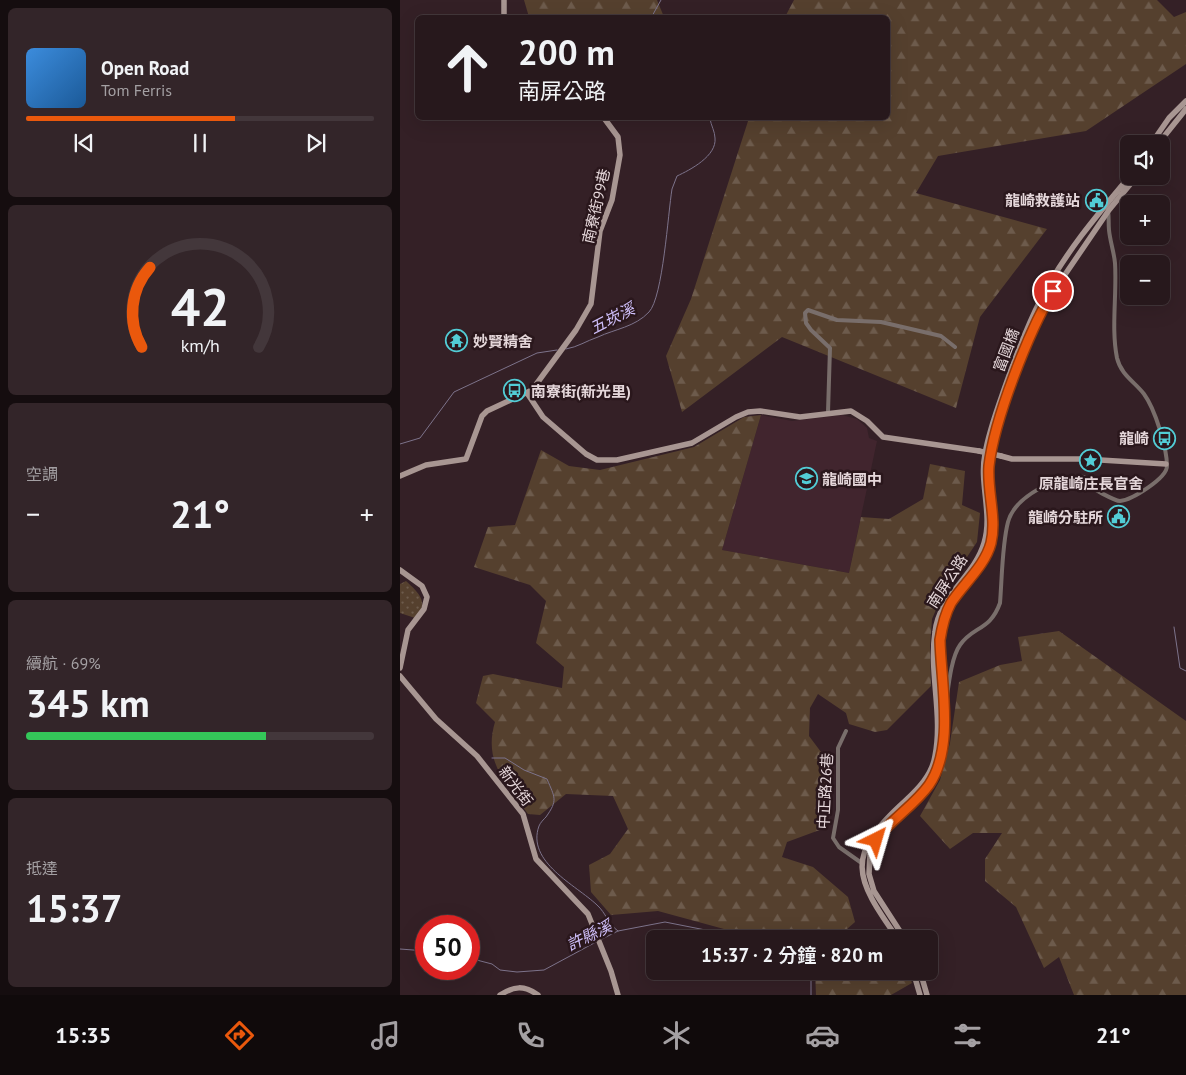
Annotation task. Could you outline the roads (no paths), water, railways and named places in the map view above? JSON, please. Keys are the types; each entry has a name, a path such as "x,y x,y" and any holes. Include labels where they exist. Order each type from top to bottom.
{"street":[{"path":"504,0 504,15"},
{"path":"1157,135 1169,118 1186,101"},
{"path":"1165,135 1186,109"},
{"name":"南寮街99巷","path":"527,394 576,330 588,311 593,297 600,231 612,200 620,155 618,136 606,120"},
{"path":"938,737 944,720 958,648 963,641 991,622 997,612 1000,603 1008,522 1022,503 1039,488 1067,476 1084,476 1087,485 1115,500 1125,500 1163,476 1166,464 1161,438 1149,402 1142,391 1124,372 1118,360 1115,338 1115,263 1107,207 1123,185"},
{"path":"1107,207 1128,185"},
{"name":"富國橋","path":"991,442 1046,301 1107,207"},
{"path":"828,412 830,348 806,323 805,313 808,310 837,320 881,322 940,336 955,347"},
{"path":"400,476 426,465 466,458 482,416 486,411 527,394 543,417 580,449 597,460 607,461 692,443 748,412 760,411 800,417 842,411 856,414 884,437 979,451 1012,459 1084,459 1166,464"},
{"name":"南屏公路","path":"866,865 872,848 880,834 924,791 935,774 942,755 944,720 940,640 944,620 952,603 983,561 990,545 993,528 989,467 991,442"},
{"name":"南屏公路","path":"866,865 866,846 873,832 917,790 929,773 935,756 938,737 934,648 936,624 947,599 977,558 984,543 987,528 983,466 991,442"},
{"path":"400,570 422,586 428,598 424,609 408,630 400,668"},
{"name":"新光街","path":"400,676 414,690 436,719 477,756 523,814 536,859 583,908 592,924 618,995"},
{"name":"中正路26巷","path":"846,731 838,748 838,810 833,838 839,847 866,865"},
{"path":"866,865 869,894 892,930"},
{"path":"866,865 874,891 899,930"},
{"path":"916,980 920,995"},
{"path":"923,980 927,995"},
{"path":"500,995 508,990 523,987 538,995"}],"waterway":[{"name":"五崁溪","path":"653,15 661,0"},
{"name":"五崁溪","path":"566,349 638,321 649,312 658,290 672,189 677,176 702,162 712,151 715,138 710,120"},
{"name":"五崁溪","path":"400,444 420,438 454,392 537,353 557,350"},
{"path":"1174,627 1180,668 1186,671"},
{"path":"492,758 505,758 524,770 547,779 554,803 539,826 537,839 540,851 546,862 555,872 597,905 618,931"},
{"name":"許縣溪","path":"602,939 618,931 665,922 705,930"},
{"name":"許縣溪","path":"480,961 492,964 500,970 517,972 544,970 596,942"},
{"name":"許縣溪","path":"400,949 415,950"},
{"name":"許縣溪","path":"811,980 811,995"}],"place":[{"name":"龍崎救護站","path":"1096,200"},
{"name":"妙賢精舍","path":"457,341"},
{"name":"南寮街(新光里)","path":"515,391"},
{"name":"龍崎","path":"1165,438"},
{"name":"原龍崎庄長官舍","path":"1091,460"},
{"name":"龍崎國中","path":"806,479"},
{"name":"龍崎分駐所","path":"1119,517"}]}
